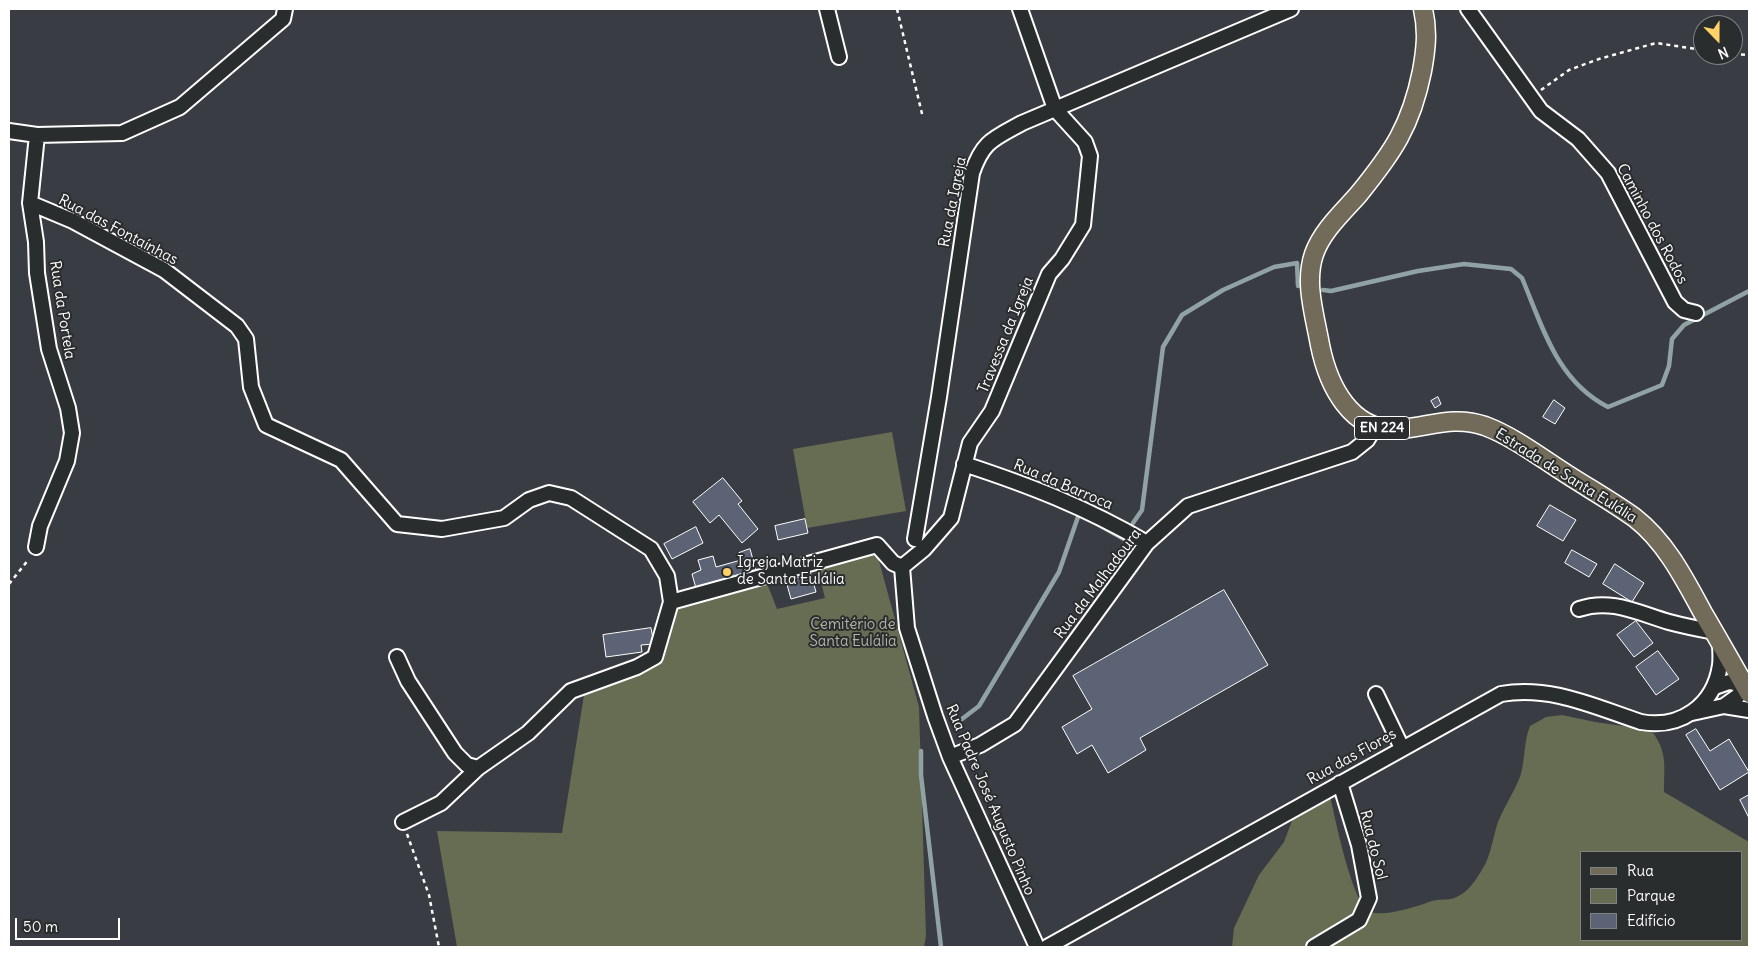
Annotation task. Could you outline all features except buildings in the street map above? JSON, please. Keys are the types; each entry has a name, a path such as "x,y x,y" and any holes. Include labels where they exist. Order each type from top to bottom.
{"main road":[{"name":"Estrada de Santa Eulália","path":"1423,9 1427,27 1427,48 1416,104 1403,135 1383,165 1328,230 1314,253 1310,279 1312,305 1324,364 1336,393 1352,413 1374,427 1398,429 1428,423 1456,421 1484,426 1515,440 1636,519 1660,543 1682,575 1747,689"}],"street":[{"path":"9,131 37,135 122,132 180,106 283,19 285,9"},
{"path":"827,9 839,57"},
{"path":"1020,9 1055,109"},
{"name":"Rua da Igreja","path":"915,539 939,397 972,173 979,153 989,142 1022,123 1291,9"},
{"name":"Caminho dos Rodos","path":"1468,9 1541,112 1578,139 1608,173 1675,302 1684,310 1696,313"},
{"name":"Travessa da Igreja","path":"902,567 924,549 950,518 970,443 992,411 1049,274 1062,259 1083,225 1090,156 1086,142 1055,109"},
{"path":"30,203 37,135"},
{"name":"Rua da Portela","path":"30,203 36,242 37,273 49,348 68,408 72,433 67,461 40,526 36,547"},
{"name":"Rua das Fontaínhas","path":"30,203 73,220 164,270 237,326 246,339 251,387 266,425 341,460 397,524 442,530 504,518 528,500 549,493 571,498 651,548 667,576 671,602"},
{"name":"Rua da Malhadoura","path":"950,757 980,745 1015,724 1147,543 1188,506 1352,452 1367,440 1374,427"},
{"name":"Rua da Barroca","path":"964,464 1035,488 1078,506 1147,543"},
{"path":"403,822 441,803 478,768 528,733 571,691 637,667 655,657 671,602 878,545 893,562 902,567"},
{"name":"Rua Padre José Augusto Pinho","path":"902,567 907,628 935,716 950,757 1037,947"},
{"path":"1579,609 1593,604 1625,608 1717,637 1720,664 1715,686 1692,713"},
{"path":"397,657 408,681 455,753 467,765 478,768"},
{"path":"1715,686 1729,682 1747,689"},
{"path":"1724,706 1747,689"},
{"name":"Rua das Flores","path":"1047,947 1485,701 1501,694 1519,691 1550,694 1641,722 1657,725 1677,721 1692,713 1724,706"},
{"path":"1376,694 1402,748"},
{"path":"1724,706 1749,710"},
{"name":"Rua do Sol","path":"1314,947 1359,920 1369,898 1359,845 1340,783"}],"path":[{"path":"897,9 923,118"},
{"path":"1530,97 1569,70 1643,46 1656,43 1693,49"},
{"path":"9,584 28,562 36,547"},
{"path":"403,822 429,895 439,947"}],"green space":[{"path":"892,432 906,511 807,528 793,449"},
{"name":"Cemitério de Santa Eulália","path":"876,550 919,707 926,936 924,947 457,947 437,831 562,833 584,695 658,661 673,607 766,581 777,609 825,598 817,567"},
{"path":"1562,715 1651,730 1663,752 1664,792 1749,842 1749,947 1232,947 1234,928 1259,875 1284,842 1295,813 1330,796 1351,877 1363,906 1370,912 1400,911 1434,900 1451,899 1462,894 1474,882 1488,857 1498,822 1521,774 1530,726 1546,717"}],"waterway":[{"path":"1133,523 1142,510 1163,347 1182,315 1223,290 1274,267 1297,263 1298,286"},
{"path":"1323,290 1331,291 1418,271 1464,264 1511,269 1522,278 1545,334 1564,368 1576,383 1608,407 1662,385 1669,366 1672,339 1684,325 1749,291"},
{"path":"962,719 979,706 1059,572 1079,514 1083,516"},
{"path":"1092,521 1124,539"},
{"path":"921,751 921,775 941,947"}],"place":[{"name":"Igreja Matriz de Santa Eulália","path":"727,572"}]}
